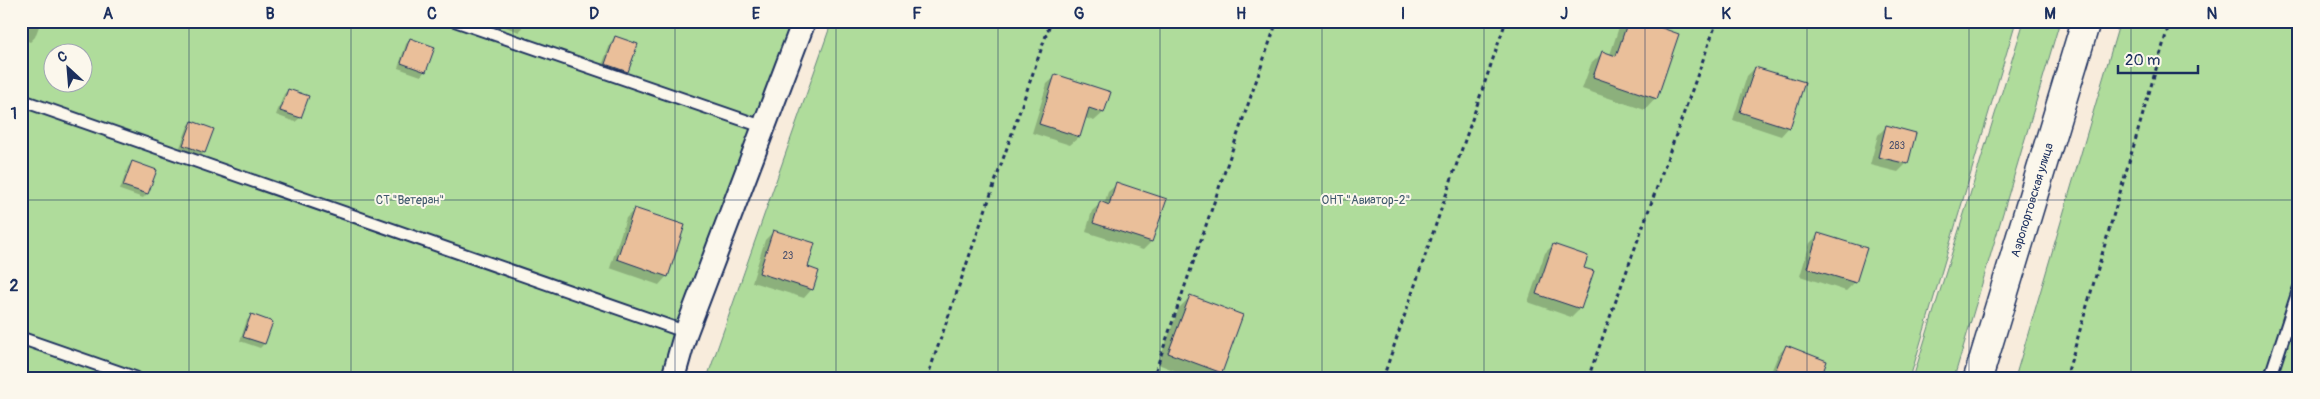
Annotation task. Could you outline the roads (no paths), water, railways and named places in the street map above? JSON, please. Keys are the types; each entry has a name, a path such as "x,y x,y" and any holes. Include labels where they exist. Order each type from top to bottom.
{"street":[{"path":"673,378 686,332 804,21"},
{"name":"Аэропортовская улица","path":"1978,378 2086,21"}],"lane":[{"path":"456,21 764,127"},
{"path":"21,100 686,332"},
{"path":"2270,378 2299,289"},
{"path":"21,338 136,378"}],"park label":[{"name":"СТ \"Ветеран\"","path":"410,200"},
{"name":"ОНТ \"Авиатор-2\"","path":"1366,200"}]}
